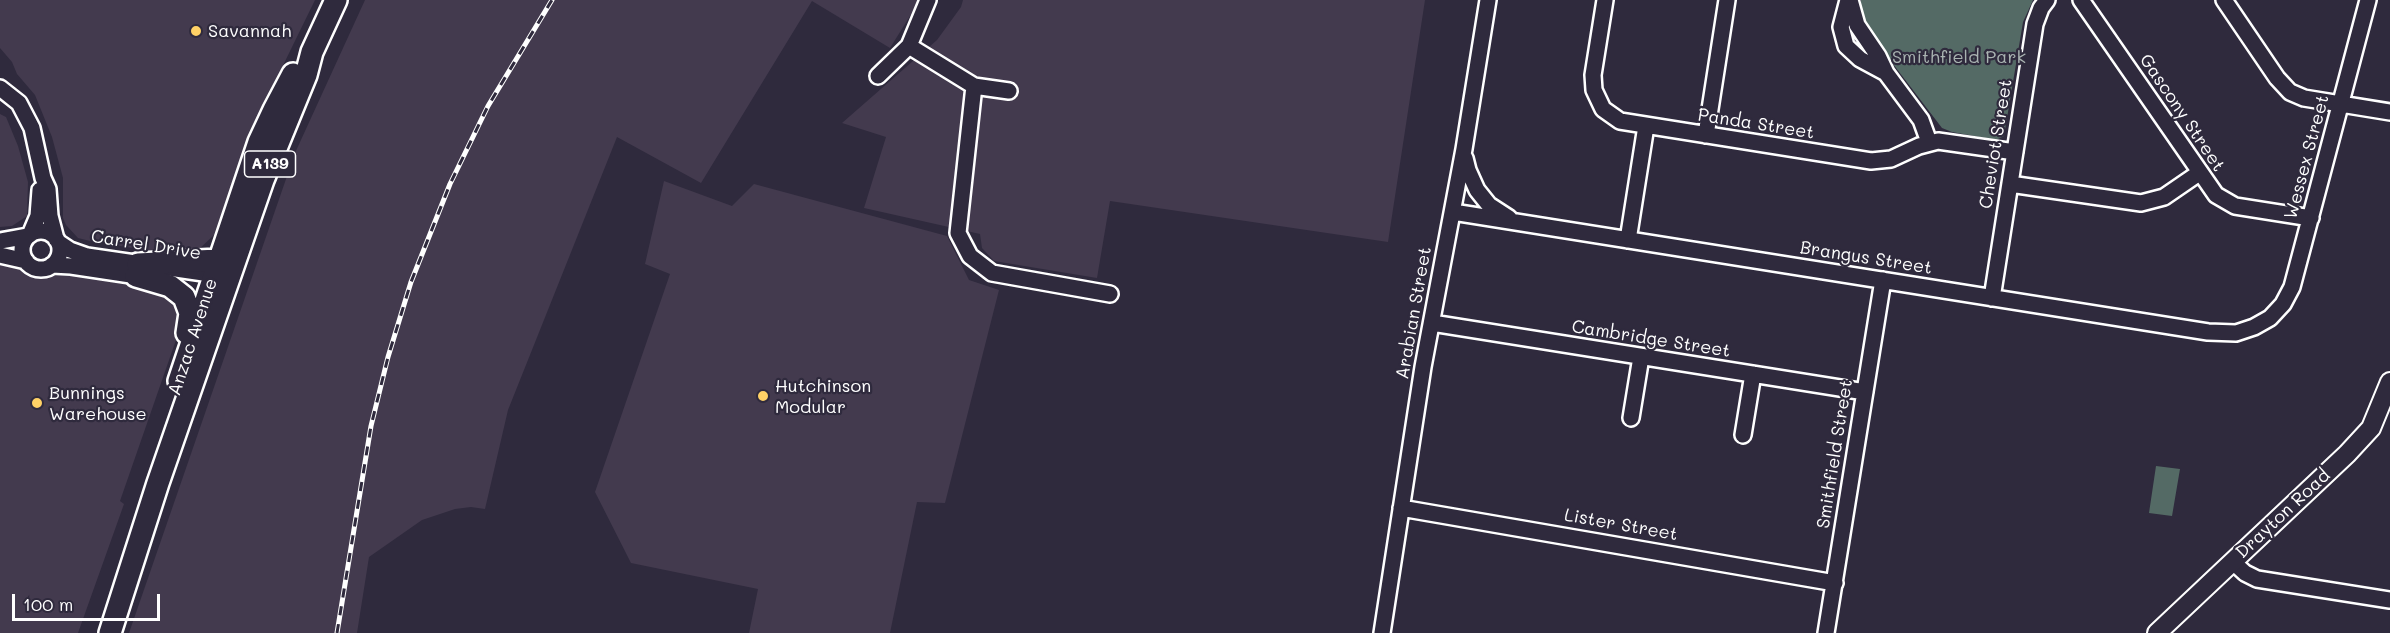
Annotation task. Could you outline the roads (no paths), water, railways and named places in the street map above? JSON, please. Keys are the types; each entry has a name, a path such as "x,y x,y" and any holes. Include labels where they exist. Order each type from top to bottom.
{"highway":[{"name":"Anzac Avenue","path":"110,633 158,483 259,142 296,70 312,52 336,0"},
{"path":"137,270 220,277"},
{"path":"137,270 178,291 188,302 190,314 185,364"},
{"name":"Anzac Avenue","path":"97,633 185,364 220,277"}],"main road":[{"name":"Drayton Road","path":"2157,633 2347,454 2371,428 2390,382"}],"street":[{"path":"878,76 909,46 928,0"},
{"name":"Arabian Street","path":"1382,633 1401,508 1488,0"},
{"name":"Panda Street","path":"1605,0 1593,75 1596,97 1603,109 1614,118 1626,123 1871,161 1891,159 1929,142 1945,141 2014,152"},
{"path":"1706,135 1727,0"},
{"path":"1849,0 1857,25 1878,56 1886,73 1921,120 1929,142"},
{"name":"Cheviot Street","path":"1992,298 2035,24 2041,9 2048,0"},
{"name":"Gascony Street","path":"2081,0 2216,195 2235,206 2311,218"},
{"path":"2224,0 2285,88 2304,98 2390,112"},
{"name":"Wessex Street","path":"2270,318 2283,304 2292,287 2368,0"},
{"path":"909,46 974,86 1009,91"},
{"path":"974,86 958,233 970,256 992,273 1110,294"},
{"path":"0,88 19,103 36,141 43,178 48,189 50,216 60,255 52,266 38,269 26,261 0,255"},
{"path":"1628,240 1646,126"},
{"path":"1464,148 1468,170 1482,198 1497,211 1522,223"},
{"path":"2010,184 2141,203 2164,197 2199,173"},
{"path":"26,261 22,248 38,216 43,178"},
{"name":"Brangus Street","path":"1453,212 2218,334 2245,331 2270,318"},
{"path":"0,241 44,231 57,240"},
{"name":"Carrel Drive","path":"57,240 81,254 137,270"},
{"name":"Carrel Drive","path":"52,266 137,270"},
{"name":"Smithfield Street","path":"1827,633 1882,280"},
{"name":"Cambridge Street","path":"1432,323 1865,392"},
{"path":"1632,418 1641,357"},
{"path":"1743,435 1753,374"},
{"name":"Lister Street","path":"1401,508 1834,583"},
{"path":"2233,562 2245,573 2257,579 2390,600"}],"railway":[{"path":"337,633 371,426 388,357 411,282 450,184 488,106 552,0"}],"place":[{"name":"Savannah","path":"196,31"},
{"name":"Hutchinson Modular","path":"763,396"},
{"name":"Bunnings Warehouse","path":"37,403"}],"park label":[{"name":"Smithfield Park","path":"1959,57"}]}
